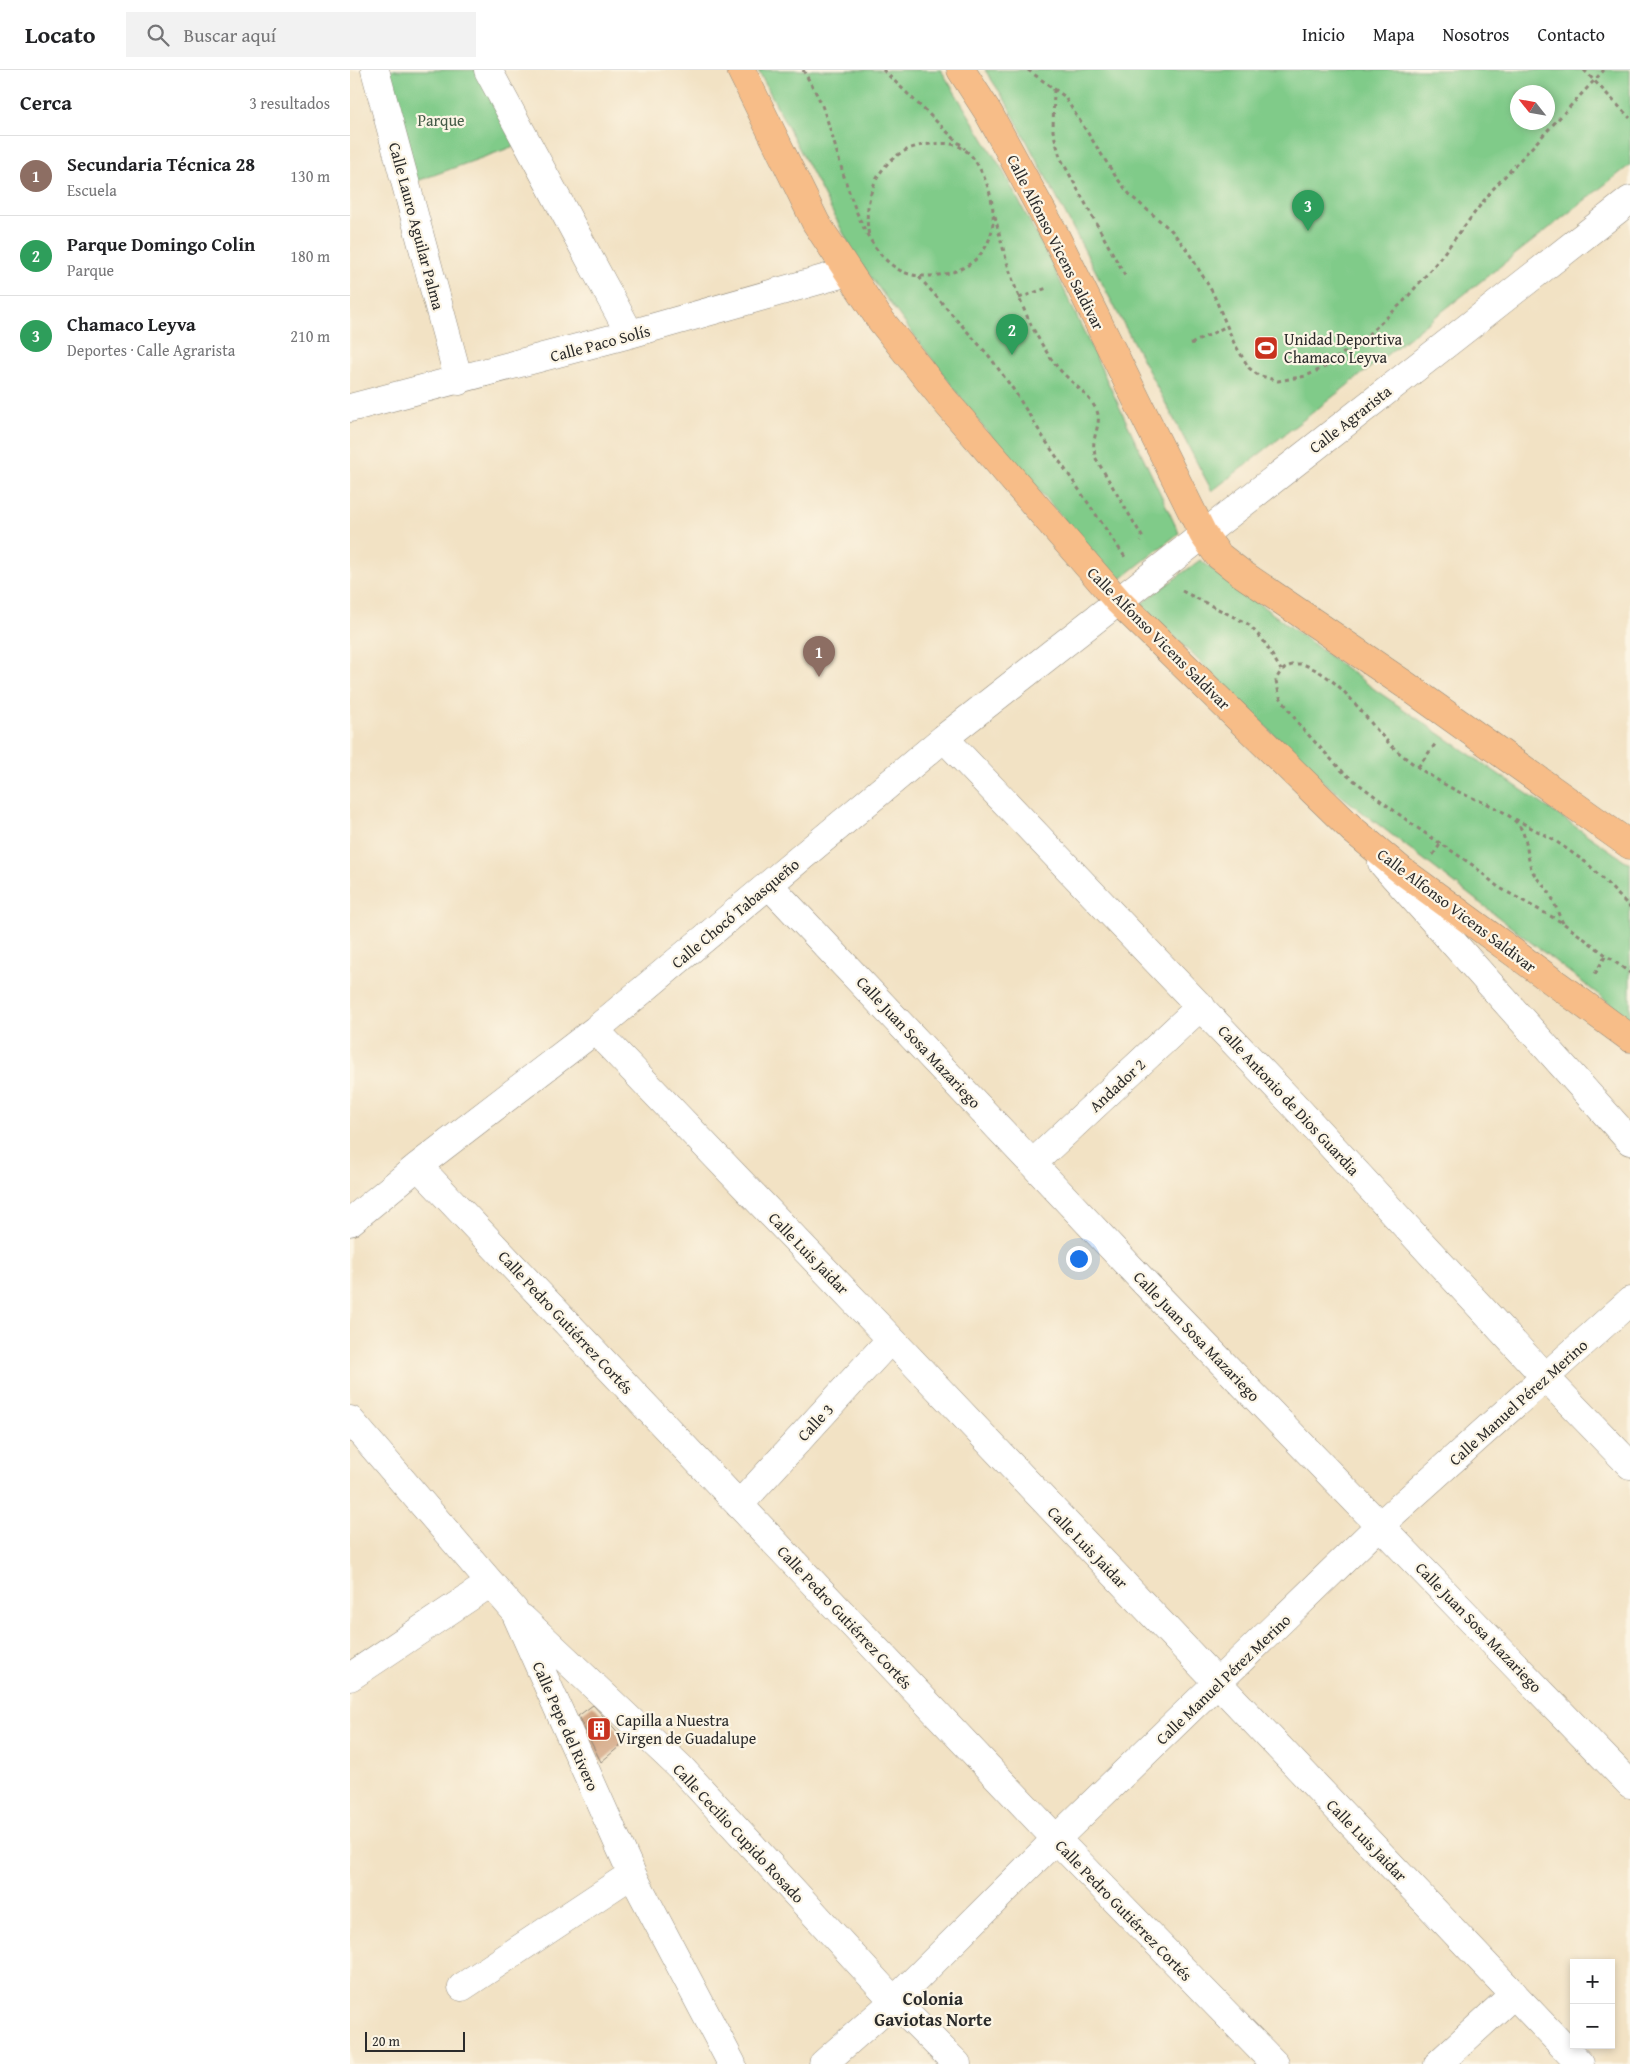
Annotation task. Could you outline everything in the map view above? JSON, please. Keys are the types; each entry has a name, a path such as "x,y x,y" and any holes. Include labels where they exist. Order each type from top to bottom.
{"main road":[{"name":"Calle Alfonso Vicens Saldivar","path":"741,70 816,223 903,351 1119,602 1352,830 1401,870 1630,1038"},
{"name":"Calle Alfonso Vicens Saldivar","path":"961,70 988,112 1054,234 1203,534 1218,555 1241,574 1407,686 1630,845"}],"street":[{"name":"Calle Lauro Aguilar Palma","path":"375,70 459,381"},
{"path":"488,70 630,334"},
{"name":"Calle Agrarista","path":"1119,602 1203,534 1630,200"},
{"name":"Calle Paco Solís","path":"350,408 459,381 848,272"},
{"name":"Calle Chocó Tabasqueño","path":"350,1222 418,1166 595,1030 944,738 1119,602"},
{"name":"Calle Antonio de Dios Guardia","path":"944,738 1201,1006 1545,1378 1630,1465"},
{"path":"1352,830 1630,1141"},
{"name":"Calle Juan Sosa Mazariego","path":"769,885 1148,1286 1630,1784"},
{"name":"Andador 2","path":"1033,1163 1201,1006"},
{"name":"Calle Luis Jaidar","path":"595,1030 1580,2064"},
{"name":"Calle Pedro Gutiérrez Cortés","path":"418,1166 1056,1839 1275,2064"},
{"name":"Calle Manuel Pérez Merino","path":"823,2064 894,2001 1056,1839 1380,1525 1630,1302"},
{"name":"Calle 3","path":"739,1505 891,1339"},
{"name":"Calle Pepe del Rivero","path":"350,1420 489,1584 514,1610 632,1874 732,2064"},
{"path":"350,1677 489,1584"},
{"name":"Calle Cecilio Cupido Rosado","path":"514,1610 681,1768 894,2001 957,2064"},
{"path":"462,1987 632,1874"},
{"path":"1438,2064 1514,1994"}],"path":[{"path":"803,70 826,114 847,188 876,250 892,265 906,273 919,276 941,276 958,271 974,261 987,246 994,230 994,210"},
{"path":"883,70 971,154 990,190 1004,254 1019,298 1036,335 1055,364 1096,410 1099,420 1094,443 1096,458 1143,538 1138,545"},
{"path":"1028,70 1064,96 1116,177 1131,196 1172,231 1187,250 1213,293 1242,357 1258,376 1278,381 1306,376 1323,368 1364,338 1404,301 1492,190 1540,140 1593,79 1604,70"},
{"path":"1584,70 1630,118"},
{"path":"1054,88 1054,131 1060,157 1125,276"},
{"path":"869,236 866,222 870,196 880,172 890,161 906,149 923,144 957,146 971,154"},
{"path":"919,276 989,356 1126,559 1132,552"},
{"path":"1019,298 1053,286"},
{"path":"1191,344 1227,326"},
{"path":"1152,575 1167,585 1215,606 1248,624 1263,640 1281,670"},
{"path":"1630,907 1588,864 1554,840 1448,786 1418,767 1383,738 1345,693 1325,677 1299,664 1287,666 1281,670 1276,681 1280,697 1314,743 1344,773 1409,822 1447,846 1498,887 1564,923 1630,973"},
{"path":"1418,767 1437,741"},
{"path":"1510,816 1521,827 1532,869 1538,881 1547,890 1564,923"},
{"path":"1591,979 1606,955"}],"green space":[{"name":"Parque","path":"375,70 488,70 526,142 406,185"},
{"path":"758,70 941,70 1002,169 1051,262 1179,533 1118,581 982,426 857,259"},
{"name":"Unidad Deportiva Chamaco Leyva","path":"985,70 1630,70 1630,165 1212,491 1005,100"},
{"path":"1200,560 1377,691 1630,864 1630,1019 1317,777 1141,604"}],"building":[{"name":"Capilla a Nuestra Virgen de Guadalupe","path":"593,1705 626,1741 601,1762 578,1716"}],"place":[{"name":"Chamaco Leyva","path":"1308,231"},
{"name":"Unidad Deportiva Chamaco Leyva","path":"1266,348"},
{"name":"Parque Domingo Colin","path":"1012,355"},
{"name":"Secundaria Técnica 28","path":"819,677"},
{"name":"Capilla a Nuestra Virgen de Guadalupe","path":"599,1729"}],"district":[{"name":"Colonia Gaviotas Norte","path":"933,2009"}]}
